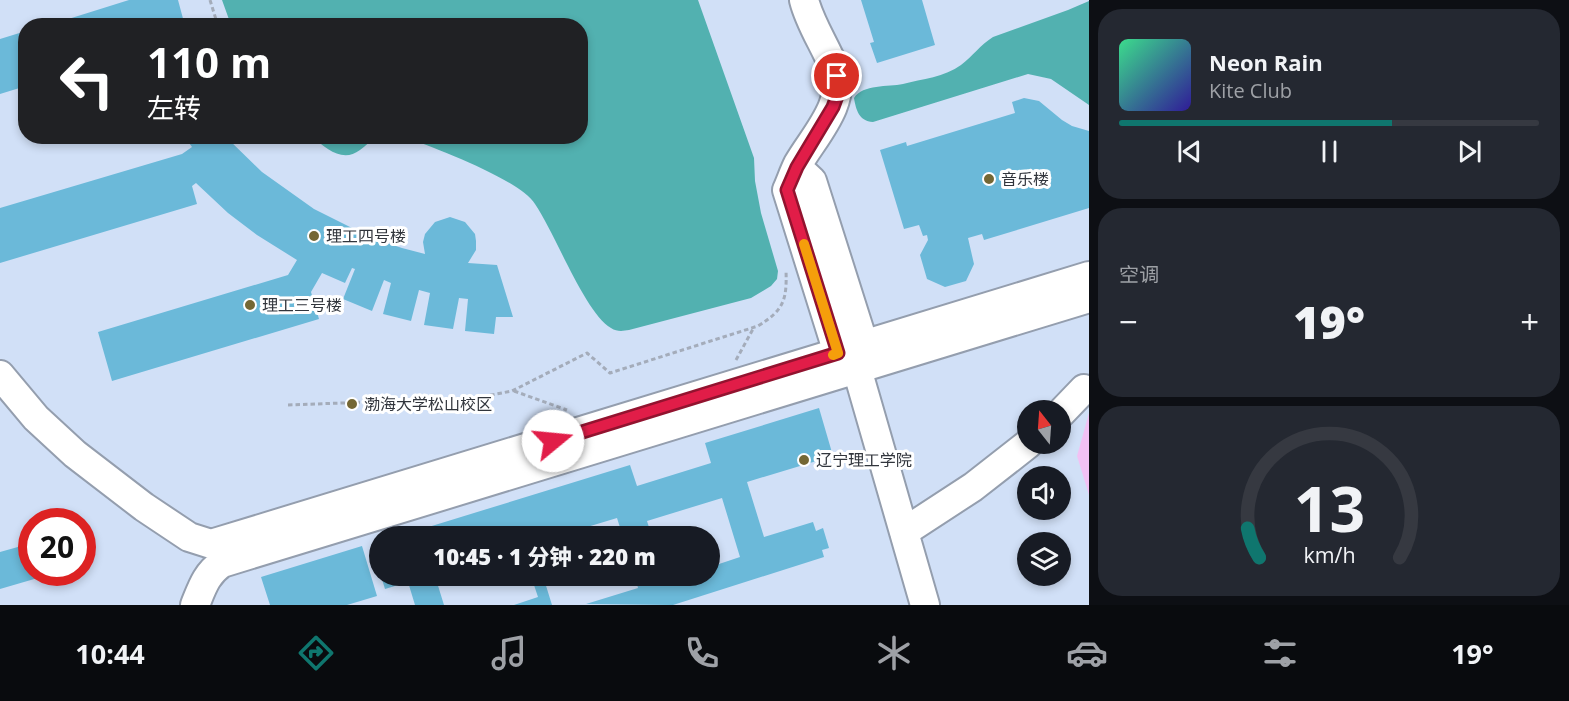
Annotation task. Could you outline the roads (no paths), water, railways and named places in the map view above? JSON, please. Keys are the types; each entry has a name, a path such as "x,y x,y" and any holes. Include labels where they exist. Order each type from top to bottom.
{"lane":[{"path":"804,0 814,27 834,67 838,85 833,107 797,167 812,181 853,356 925,605"},
{"path":"195,605 204,580 222,563 1089,276"},
{"path":"0,375 36,418 75,454 144,507 189,537 211,544 853,356 1089,298"},
{"path":"1071,403 1084,389"},
{"path":"904,532 973,487 1017,453"}],"place":[{"name":"音乐楼","path":"989,179"},
{"name":"理工四号楼","path":"314,236"},
{"name":"理工三号楼","path":"250,305"},
{"name":"渤海大学松山校区","path":"352,404"},
{"name":"辽宁理工学院","path":"804,460"}]}
